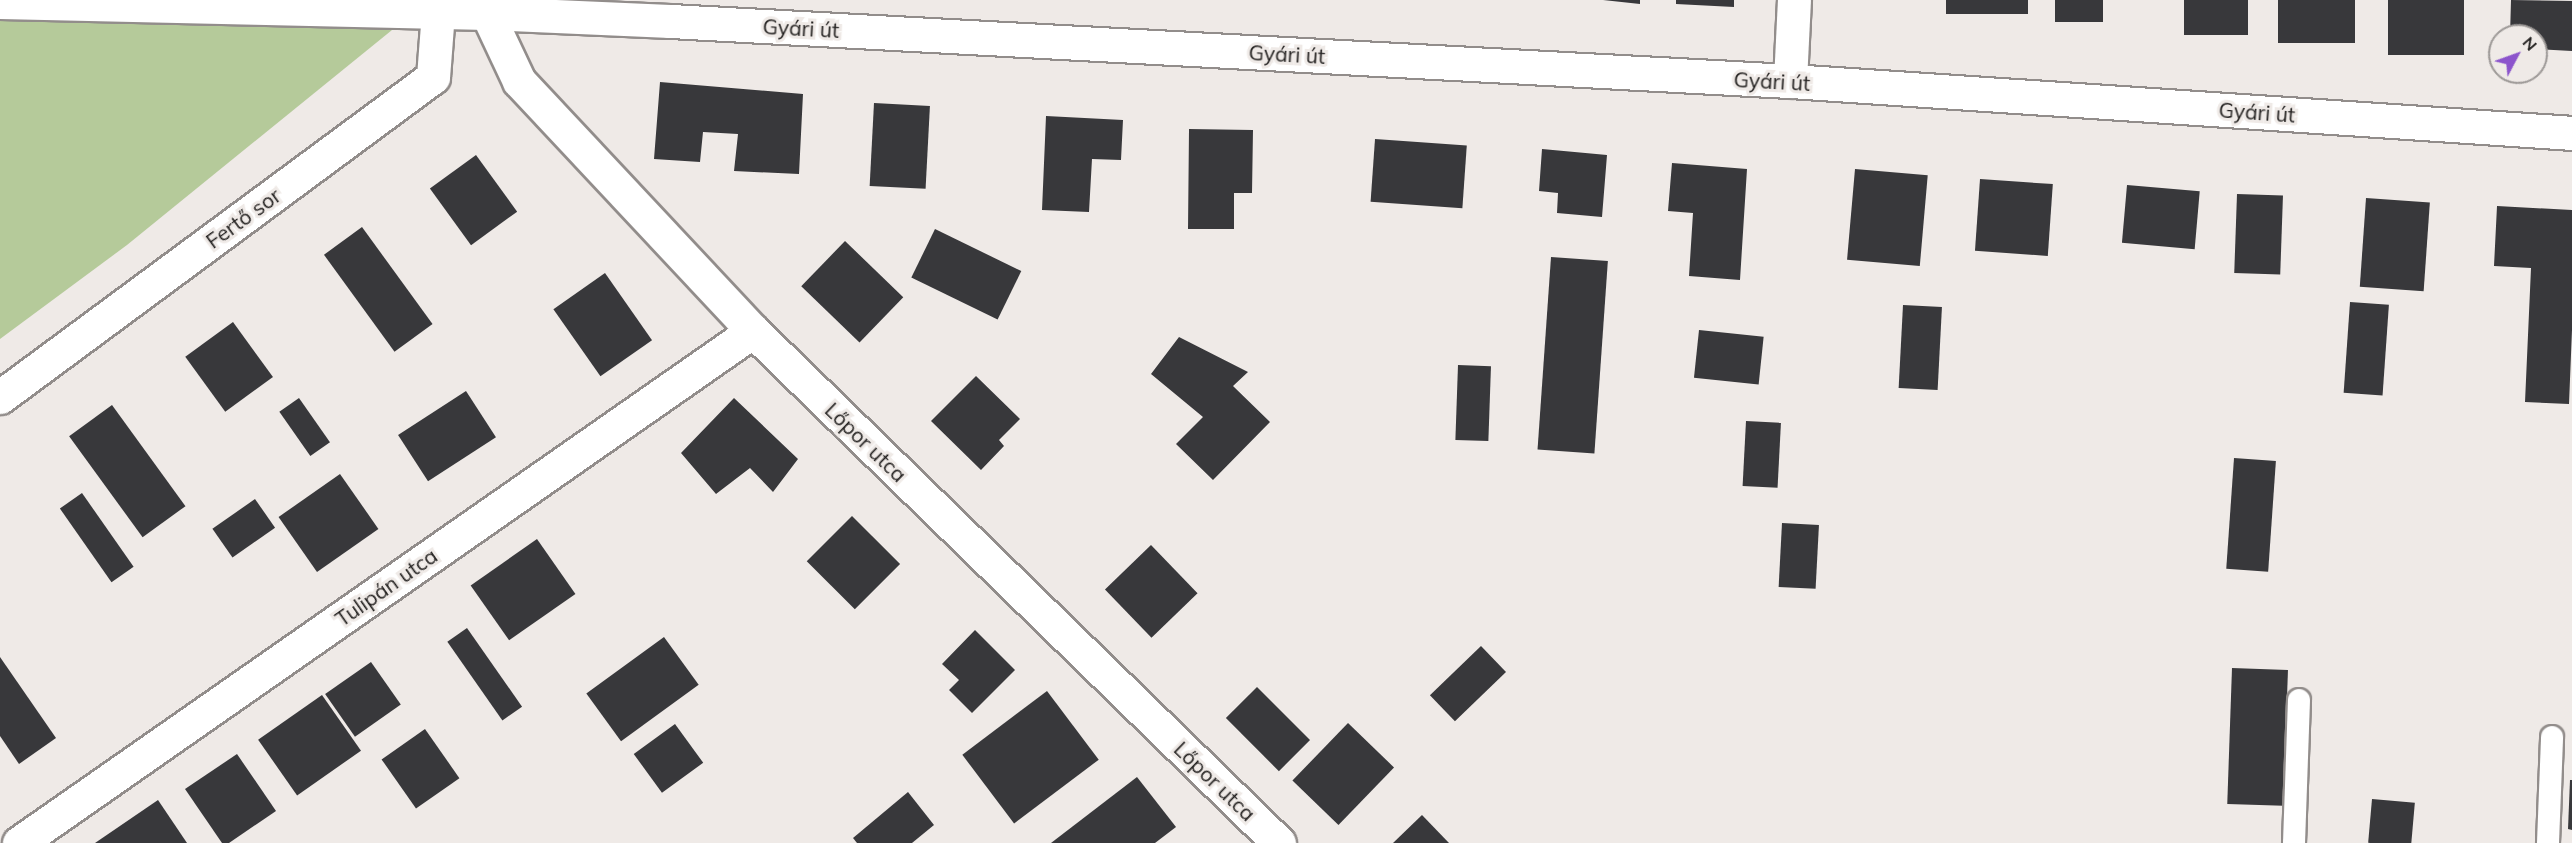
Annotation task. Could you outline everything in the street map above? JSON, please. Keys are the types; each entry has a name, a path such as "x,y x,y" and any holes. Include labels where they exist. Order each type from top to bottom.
{"street":[{"path":"1790,81 1794,0"},
{"name":"Gyári út","path":"0,2 487,14 670,11 1790,81 2572,133"},
{"name":"Fertő sor","path":"0,397 433,77 438,12"},
{"name":"Lőpor utca","path":"487,14 519,81 753,331 1279,843"},
{"name":"Tulipán utca","path":"19,843 753,331"}],"lane":[{"path":"2294,843 2299,700"},
{"path":"2548,843 2552,737"}],"green space":[{"path":"0,0 429,0 127,245 0,339"}],"building":[{"path":"1603,0 1640,0 1640,4"},
{"path":"1676,0 1734,0 1734,7 1676,4"},
{"path":"1946,0 2028,0 2028,14 1946,14"},
{"path":"2055,0 2103,0 2103,22 2055,22"},
{"path":"2184,0 2248,0 2248,35 2184,35"},
{"path":"2278,0 2355,0 2355,43 2278,43"},
{"path":"2388,0 2464,0 2464,55 2388,55"},
{"path":"2511,0 2572,1 2572,51 2548,50 2548,24 2510,24"},
{"path":"660,82 803,94 799,174 734,171 738,134 703,132 700,162 654,159"},
{"path":"874,103 930,106 926,189 870,186"},
{"path":"1046,116 1123,120 1121,160 1092,159 1089,212 1042,210"},
{"path":"1189,129 1253,130 1252,193 1234,193 1234,229 1188,229"},
{"path":"1375,139 1467,145 1462,208 1371,202"},
{"path":"1542,149 1607,155 1602,217 1557,213 1558,193 1539,191"},
{"path":"476,155 517,212 471,245 430,189"},
{"path":"1672,163 1747,169 1740,280 1689,276 1693,213 1668,211"},
{"path":"1855,169 1928,175 1920,266 1847,260"},
{"path":"1980,179 2053,184 2048,256 1975,251"},
{"path":"2127,185 2200,191 2195,249 2122,243"},
{"path":"2237,194 2283,196 2280,275 2234,273"},
{"path":"2366,198 2430,202 2424,291 2360,287"},
{"path":"2497,206 2572,210 2572,330 2569,404 2525,402 2531,268 2494,266"},
{"path":"362,227 433,324 395,352 324,255"},
{"path":"935,229 1021,271 998,320 911,278"},
{"path":"845,241 903,297 860,343 801,286"},
{"path":"1551,257 1608,261 1594,454 1538,450"},
{"path":"605,273 652,340 600,376 553,309"},
{"path":"2350,302 2389,305 2383,395 2344,393"},
{"path":"1903,305 1942,307 1938,390 1899,388"},
{"path":"233,322 273,377 225,412 185,357"},
{"path":"1699,330 1764,337 1759,385 1694,378"},
{"path":"1179,337 1248,372 1233,386 1270,422 1213,480 1176,444 1203,417 1151,374"},
{"path":"1458,365 1491,366 1488,441 1455,440"},
{"path":"976,376 1020,419 999,440 1004,446 981,470 931,421"},
{"path":"466,391 496,437 428,481 398,435"},
{"path":"299,398 330,442 310,456 279,412"},
{"path":"734,398 798,459 773,492 750,468 716,494 681,453"},
{"path":"112,405 185,506 143,537 69,436"},
{"path":"1746,421 1781,423 1778,488 1743,486"},
{"path":"2234,458 2276,461 2268,572 2226,569"},
{"path":"340,474 378,529 317,572 279,517"},
{"path":"82,493 134,567 112,582 60,508"},
{"path":"255,499 275,528 232,557 212,529"},
{"path":"852,516 900,564 855,609 807,561"},
{"path":"1782,523 1819,525 1816,589 1779,587"},
{"path":"537,539 575,594 509,640 471,585"},
{"path":"1151,545 1198,593 1152,638 1105,589"},
{"path":"467,628 522,707 502,720 447,642"},
{"path":"975,630 1015,670 972,713 949,690 959,680 942,664"},
{"path":"664,637 699,685 621,741 586,693"},
{"path":"1481,646 1506,672 1455,721 1430,695"},
{"path":"0,657 56,738 19,764 0,736"},
{"path":"371,662 401,705 355,737 325,694"},
{"path":"2232,668 2288,670 2283,806 2227,804"},
{"path":"1257,687 1310,740 1279,771 1226,718"},
{"path":"1047,691 1099,760 1014,823 962,755"},
{"path":"322,695 361,751 297,795 258,740"},
{"path":"1348,723 1394,767 1338,825 1292,781"},
{"path":"675,724 703,763 662,793 634,754"},
{"path":"425,729 459,778 416,809 382,759"},
{"path":"237,754 276,811 229,843 222,843 185,789"},
{"path":"1137,777 1176,827 1155,843 1051,843"},
{"path":"2570,780 2572,780 2572,830 2568,829"},
{"path":"908,792 934,825 912,843 857,843 853,838"},
{"path":"2372,799 2415,803 2411,843 2368,843"},
{"path":"158,800 187,843 95,843"},
{"path":"1422,815 1449,843 1393,843"}]}
